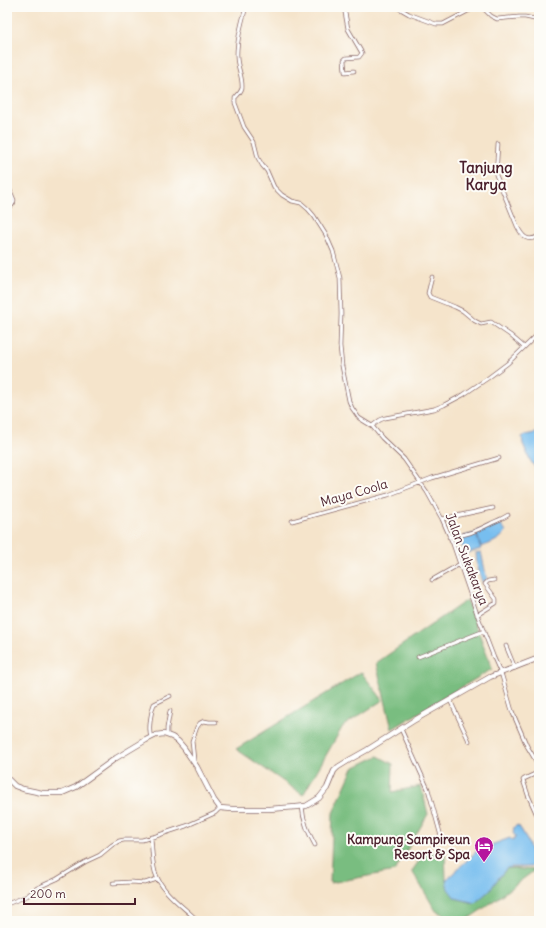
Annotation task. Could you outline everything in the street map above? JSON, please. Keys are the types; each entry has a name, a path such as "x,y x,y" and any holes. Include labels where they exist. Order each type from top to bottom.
{"main road":[{"path":"7,778 15,786 23,789 42,793 62,793 76,787 116,758 151,737 167,735 178,741 194,762 214,800 220,808 269,809 302,806 310,804 319,798 327,788 334,772 338,767 490,677 539,658"}],"street":[{"name":"Jalan Sukakarya","path":"246,7 242,20 237,52 242,88 235,98 235,103 244,127 254,142 259,161 267,171 276,190 286,198 301,203 308,209 326,235 334,253 340,278 340,346 342,366 349,401 359,418 372,426 382,438 404,458 442,519 460,564 477,615 502,676 515,717 528,746 538,760 539,767"},
{"path":"344,7 347,27 362,53 359,57 346,58 344,60 344,72 354,71"},
{"path":"397,7 408,14 440,25 478,7 484,9 491,16 497,19 525,17 539,20"},
{"path":"498,144 496,175 520,233 528,239 533,239 539,236"},
{"path":"7,183 14,203 12,206 7,208"},
{"path":"432,277 428,294 430,297 463,311 481,324 491,322 524,347"},
{"path":"372,426 385,418 429,410 453,401 504,366 539,333"},
{"name":"Maya Coola","path":"292,521 388,495 462,469 499,458"},
{"path":"442,519 493,508"},
{"path":"449,537 476,532 508,515"},
{"path":"432,580 460,564"},
{"path":"477,615 496,603 496,599 485,584 488,581 494,580"},
{"path":"418,657 484,631"},
{"path":"506,646 514,668"},
{"path":"151,737 150,722 154,704 170,696"},
{"path":"450,700 469,740"},
{"path":"167,735 170,711"},
{"path":"194,762 192,741 197,727 204,721 216,722"},
{"path":"401,729 428,789 442,840"},
{"path":"536,813 523,780 539,772"},
{"path":"302,806 307,830 315,844"},
{"path":"7,904 27,896 37,888 57,879 100,855 112,845 124,840 142,840 186,826 215,813 220,808"},
{"path":"151,837 153,861 157,878 178,903 198,921"},
{"path":"113,883 145,883 157,878"}],"green space":[{"path":"467,600 492,669 392,729 376,663"},
{"path":"361,672 383,700 343,726 303,795 236,749"},
{"path":"378,756 393,764 392,792 421,786 428,814 395,871 330,883 333,813 353,768"},
{"path":"445,850 446,880 455,898 475,903 489,890 507,868 535,870 465,921 458,921 436,911 412,871 423,855"}],"water":[{"path":"536,433 539,434 539,469 534,466 530,460 523,444 522,437"},
{"path":"499,522 506,531 504,534 495,541 481,547 476,532"},
{"path":"476,533 481,549 464,554 462,545 464,536"},
{"path":"481,552 487,580 482,582 477,564 476,553"},
{"path":"518,825 528,843 534,864 531,867 507,868 489,891 475,903 455,898 448,889 446,880 480,848 486,848 510,838 512,840 516,837 513,833 514,827"}],"place":[{"name":"Kampung Sampireun Resort & Spa","path":"484,863"}],"district":[{"name":"Tanjung Karya","path":"486,176"}]}
